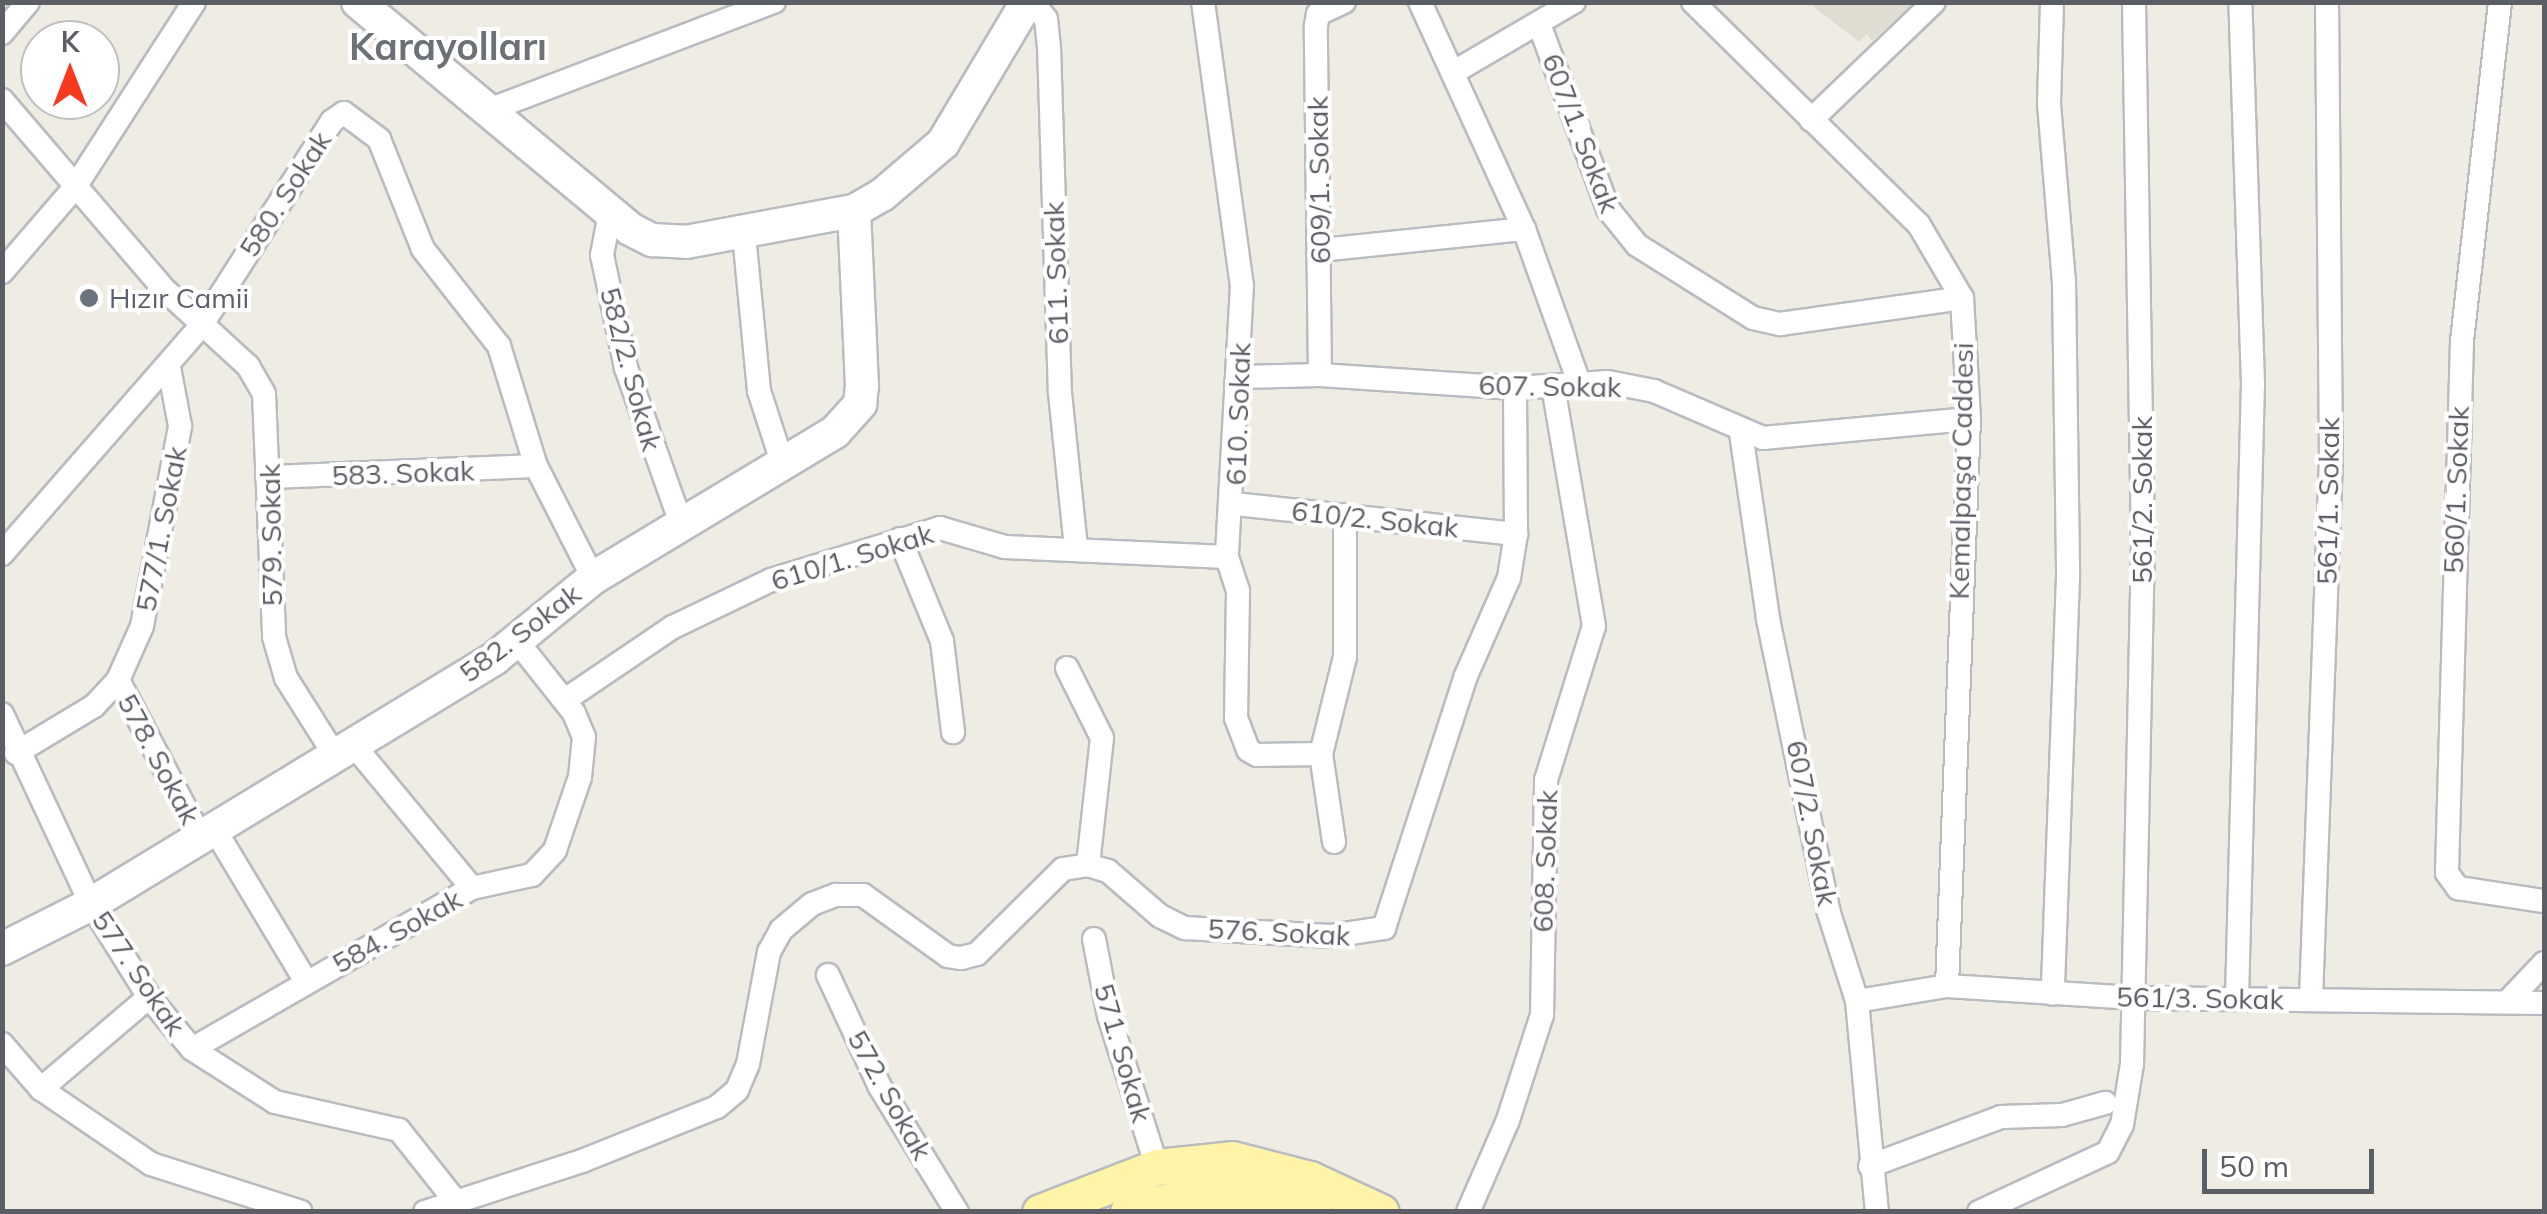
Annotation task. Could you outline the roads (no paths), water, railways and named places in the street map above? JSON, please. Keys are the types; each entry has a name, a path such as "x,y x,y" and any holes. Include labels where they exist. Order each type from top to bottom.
{"main road":[{"path":"1040,1212 1157,1167 1198,1160 1258,1162 1381,1212"},
{"path":"1128,1212 1206,1191 1265,1196 1313,1212"}],"street":[{"path":"2,33 28,2"},
{"path":"2,272 75,187 194,2"},
{"path":"358,2 610,213 652,240 744,235 854,210 920,169 943,143 1030,2"},
{"path":"489,110 774,2"},
{"name":"611. Sokak","path":"1030,2 1046,18 1049,46 1060,393 1076,548"},
{"name":"610. Sokak","path":"1203,2 1242,285 1235,504 1228,557 1238,592 1236,718 1248,750 1321,754"},
{"name":"609/1. Sokak","path":"1320,374 1316,26 1318,14 1344,2"},
{"path":"1420,2 1524,229 1579,383"},
{"path":"1454,72 1574,2"},
{"name":"Kemalpaşa Caddesi","path":"1693,2 1919,225 1962,298 1968,419 1947,986"},
{"path":"1811,120 1934,2"},
{"path":"2052,2 2048,104 2063,265 2068,577 2052,994"},
{"name":"561/2. Sokak","path":"1979,1212 2108,1152 2124,1114 2134,998 2143,545 2134,2"},
{"path":"2237,998 2253,384 2240,2"},
{"name":"561/1. Sokak","path":"2311,999 2331,458 2327,2"},
{"name":"560/1. Sokak","path":"2500,2 2461,360 2447,873 2458,888 2544,901"},
{"name":"607/1. Sokak","path":"1540,24 1618,226 1728,304 1780,324 1962,298"},
{"name":"579. Sokak","path":"2,100 201,326 248,366 264,394 271,477 268,596 274,638 286,678 343,748 472,888"},
{"name":"580. Sokak","path":"2,554 201,326 332,121 344,113 379,138 423,248 499,346 536,466 593,578"},
{"name":"582. Sokak","path":"2,949 92,904 208,834 517,641 593,578 836,432 860,404 854,210"},
{"name":"582/2. Sokak","path":"610,213 602,255 626,368 681,523"},
{"path":"1321,250 1524,229"},
{"path":"744,235 759,391 783,466"},
{"name":"577/1. Sokak","path":"16,753 94,706 118,680 142,626 172,489 180,426 169,367"},
{"name":"607. Sokak","path":"1241,377 1320,374 1515,388 1579,383 1654,391 1741,433 1763,438 1968,419"},
{"name":"608. Sokak","path":"1468,1212 1508,1120 1542,1015 1546,780 1594,626 1553,387"},
{"name":"576. Sokak","path":"1088,866 1108,871 1160,916 1184,928 1331,936 1384,928 1466,678 1509,578 1516,534 1515,388"},
{"name":"607/2. Sokak","path":"1741,433 1768,619 1828,910 1857,1001 1877,1212"},
{"name":"583. Sokak","path":"271,477 536,466"},
{"name":"610/2. Sokak","path":"1235,504 1516,534"},
{"path":"1334,842 1321,754 1345,656 1345,515"},
{"name":"610/1. Sokak","path":"565,700 673,627 720,604 770,580 900,539 954,528 1005,547 1228,557"},
{"path":"900,539 942,641 952,732"},
{"name":"584. Sokak","path":"192,1050 306,980 372,950 472,888 532,876 555,850 580,776 584,738 565,700 517,641"},
{"path":"425,1212 457,1204 717,1107 736,1090 748,1064 769,952 781,930 812,904 863,894 948,956 961,958 977,954 1063,869 1088,866 1102,738 1066,668"},
{"name":"578. Sokak","path":"118,680 208,834 306,980"},
{"name":"577. Sokak","path":"2,714 16,753 92,904 149,997 192,1050 275,1102 398,1130 457,1204"},
{"name":"571. Sokak","path":"1094,939 1109,1016 1157,1167"},
{"path":"2509,1000 2544,963"},
{"name":"572. Sokak","path":"828,976 880,1086 957,1212"},
{"name":"561/3. Sokak","path":"1857,1001 1947,986 2134,998 2509,1000 2544,1004"},
{"path":"41,1089 149,997"},
{"path":"2,1044 41,1089 151,1164 301,1212"},
{"path":"1870,1166 2001,1117 2062,1114 2105,1103"}],"place":[{"name":"Hızır Camii","path":"89,298"}],"district":[{"name":"Karayolları","path":"448,47"}]}
